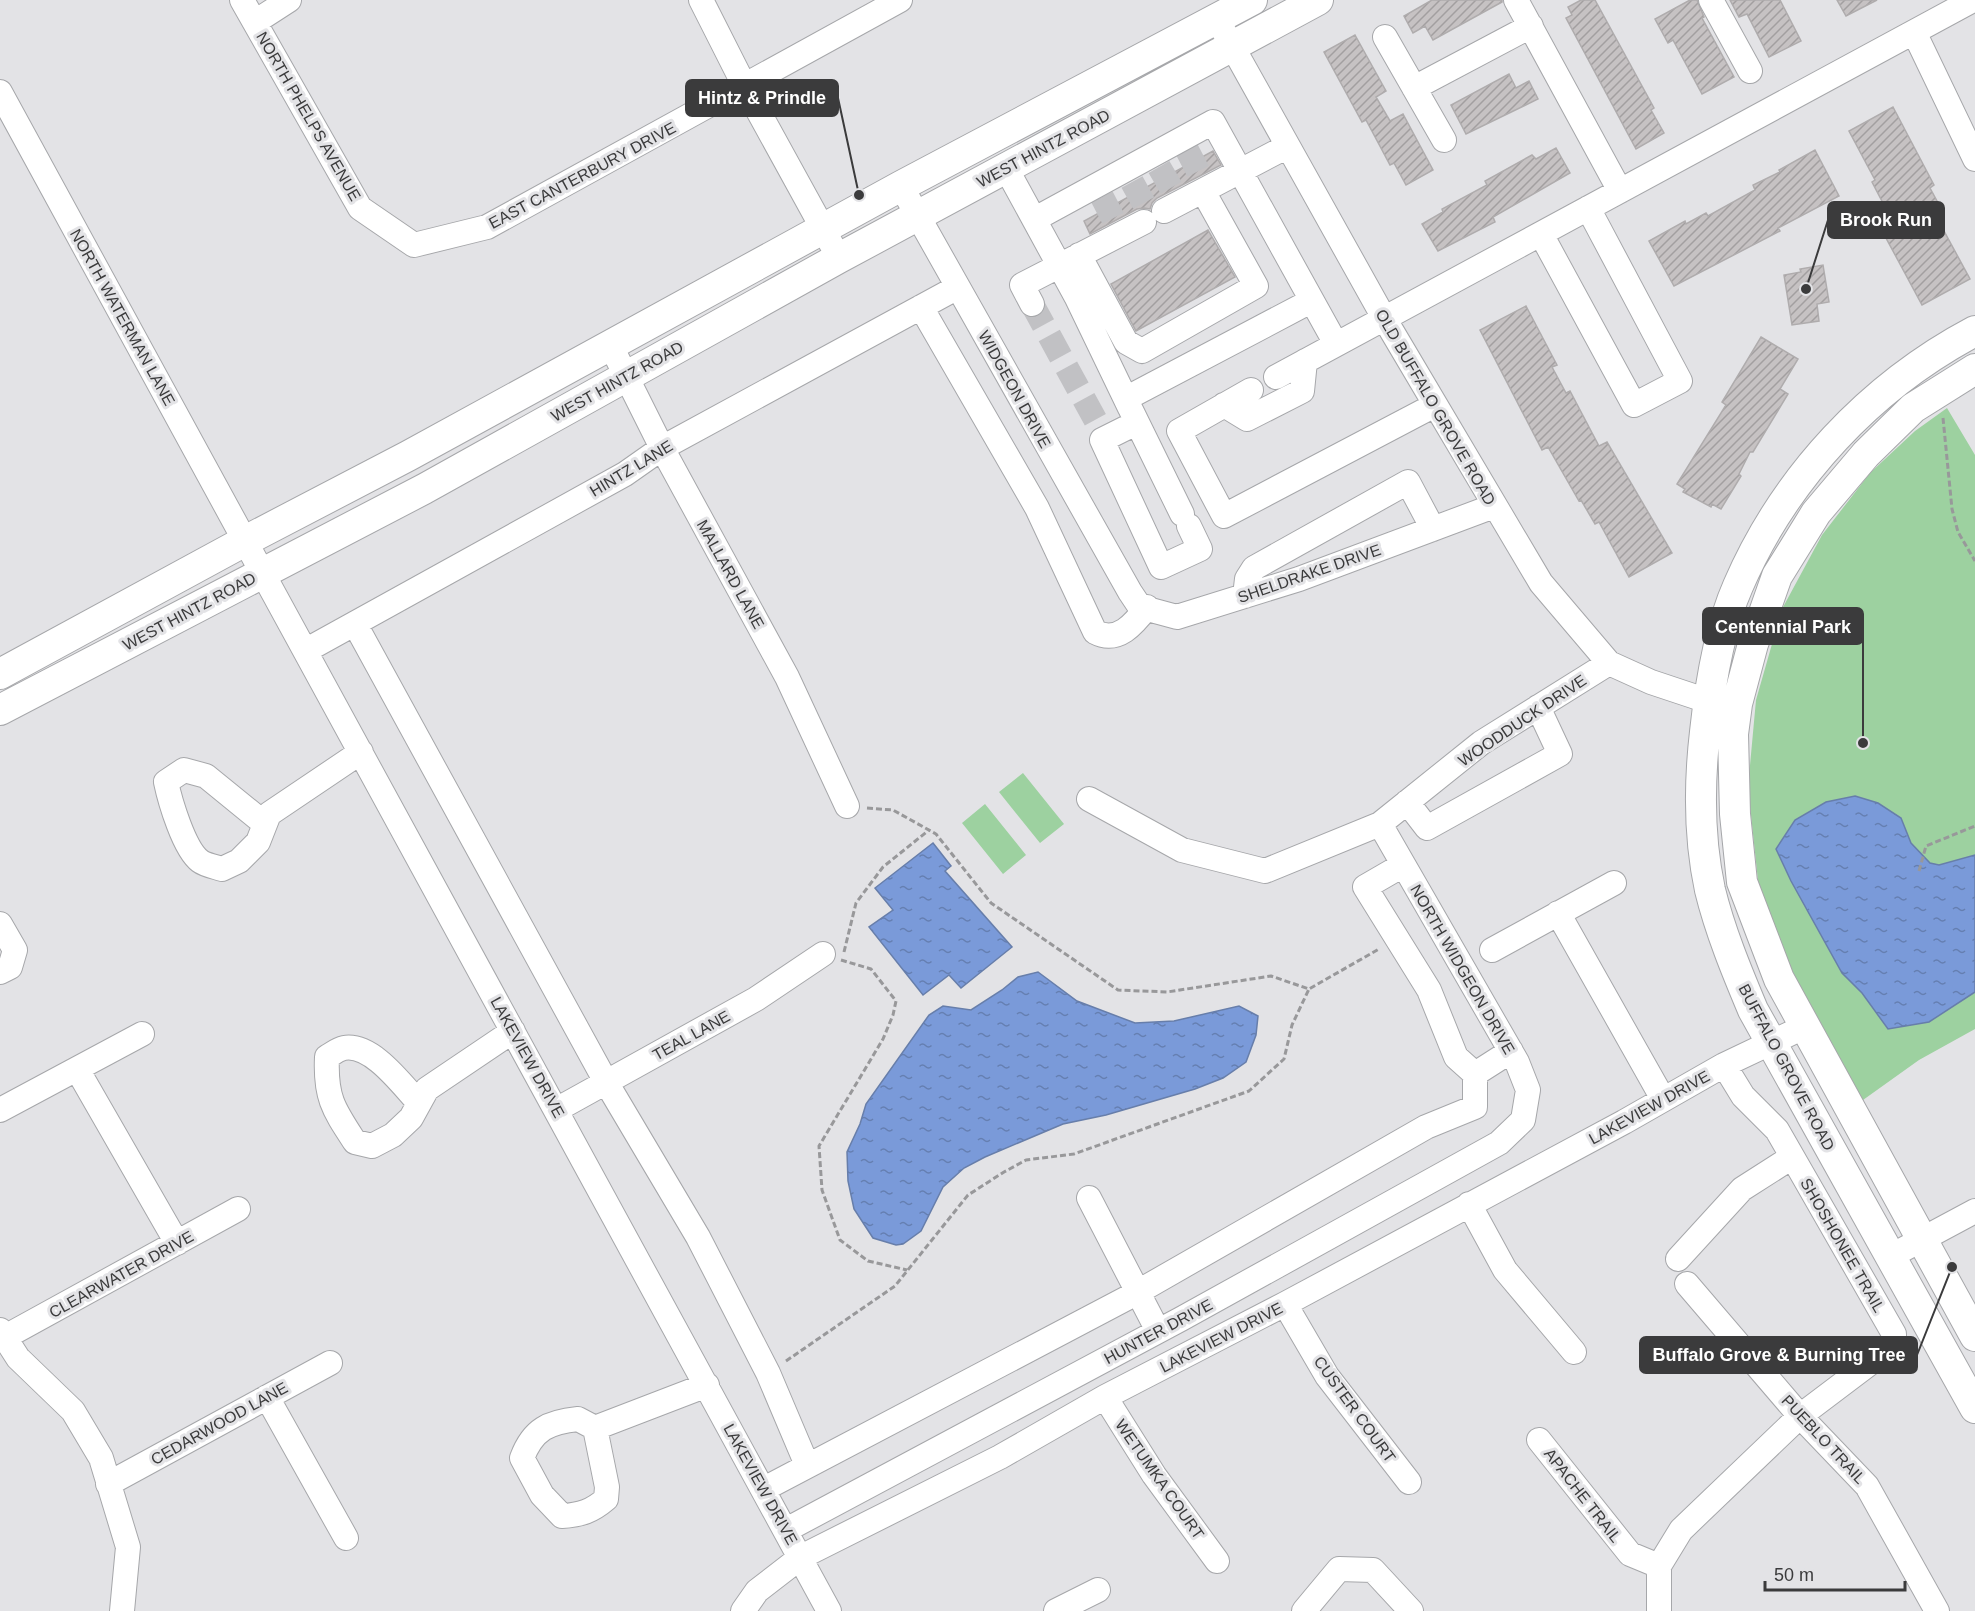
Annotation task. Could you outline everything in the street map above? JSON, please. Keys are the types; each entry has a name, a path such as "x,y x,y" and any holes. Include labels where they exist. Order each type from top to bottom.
{"main road":[{"name":"WEST HINTZ ROAD","path":"0,674 245,541 408,456 901,186 1252,0"},
{"name":"WEST HINTZ ROAD","path":"0,710 424,489 839,258 1318,0"},
{"name":"BUFFALO GROVE ROAD","path":"1975,331 1941,349 1891,386 1849,424 1818,457 1772,518 1737,587 1717,654 1708,701 1702,754 1701,822 1710,890 1734,965 1753,1010 1975,1408"},
{"name":"BUFFALO GROVE ROAD","path":"1975,369 1913,408 1866,454 1816,513 1777,576 1753,644 1737,704 1733,734 1735,814 1743,882 1779,979 1975,1335"}],"street":[{"name":"NORTH PHELPS AVENUE","path":"242,0 360,208 414,244"},
{"path":"255,21 289,0"},
{"path":"701,0 745,87 839,258"},
{"name":"EAST CANTERBURY DRIVE","path":"414,244 488,227 900,0"},
{"path":"1516,0 1620,191"},
{"path":"1711,0 1750,71"},
{"path":"1276,377 1973,0"},
{"name":"OLD BUFFALO GROVE ROAD","path":"1217,19 1384,318 1541,583 1609,663 1651,682 1708,701 1737,704"},
{"path":"1414,88 1531,26"},
{"path":"1914,32 1975,159"},
{"path":"1385,37 1444,140"},
{"name":"NORTH WATERMAN LANE","path":"0,92 245,541"},
{"path":"1035,219 1128,176 1184,145 1213,122 1335,345"},
{"path":"1032,304 1022,285 1070,260 1119,228 1165,207 1204,184 1241,171 1288,146"},
{"path":"1006,168 1035,219 1070,260 1126,342 1142,351 1256,286 1204,184"},
{"name":"WIDGEON DRIVE","path":"901,186 1139,600"},
{"path":"1541,234 1634,405 1680,381 1588,208"},
{"path":"1070,260 1131,410 1200,549 1161,567 1099,429 1131,410 1311,301"},
{"name":"HINTZ LANE","path":"306,651 625,474 662,448 958,287"},
{"path":"921,307 1037,508 1095,632 1104,637 1117,634 1133,624 1139,600"},
{"name":"MALLARD LANE","path":"610,344 662,448 787,677 848,806"},
{"path":"1224,405 1247,419 1302,391 1305,361"},
{"path":"1251,390 1179,430 1224,516 1435,405"},
{"path":"1245,596 1247,579 1254,568 1408,482 1433,529"},
{"name":"SHELDRAKE DRIVE","path":"1139,600 1155,612 1178,617 1299,579 1494,506"},
{"name":"LAKEVIEW DRIVE","path":"245,541 801,1557 1000,1457 1105,1397 1285,1304 1624,1122 1724,1065 1804,1026"},
{"path":"355,624 606,1082 698,1237 768,1373 807,1465"},
{"name":"WOODDUCK DRIVE","path":"1089,799 1182,850 1265,871 1380,824 1480,743 1609,663"},
{"path":"1407,802 1427,828 1560,753 1538,707"},
{"path":"265,824 269,814 360,752"},
{"name":"NORTH WIDGEON DRIVE","path":"1380,824 1517,1062 1528,1090 1523,1120"},
{"path":"764,1489 1137,1292 1426,1127 1475,1107 1475,1074 1456,1057 1430,990 1365,887 1403,865"},
{"path":"1492,950 1614,883"},
{"path":"1558,913 1663,1099"},
{"path":"0,924 15,950 10,967 0,972"},
{"name":"TEAL LANE","path":"556,1110 833,957"},
{"path":"419,1103 427,1089 513,1031"},
{"path":"0,1110 142,1034"},
{"path":"1475,1074 1510,1051"},
{"name":"SHOSHONEE TRAIL","path":"1724,1065 1743,1096 1777,1130 1894,1334 1894,1345 1800,1416"},
{"path":"77,1069 177,1243"},
{"name":"HUNTER DRIVE","path":"786,1530 1158,1331 1499,1143 1523,1120"},
{"path":"1678,1259 1742,1189 1792,1157"},
{"path":"1089,1198 1158,1331"},
{"path":"1469,1204 1505,1270 1574,1352"},
{"name":"CLEARWATER DRIVE","path":"2,1334 238,1209"},
{"path":"1891,1256 1975,1211"},
{"name":"PUEBLO TRAIL","path":"1687,1284 1800,1416 1867,1486 1937,1611"},
{"name":"CUSTER COURT","path":"1285,1304 1327,1376 1409,1482"},
{"path":"2,1334 18,1358 73,1411 100,1458 128,1547 122,1611"},
{"name":"CEDARWOOD LANE","path":"108,1484 330,1363"},
{"path":"595,1428 707,1385"},
{"path":"267,1397 346,1538"},
{"name":"WETUMKA COURT","path":"1105,1397 1154,1474 1217,1561"},
{"path":"1657,1610 1659,1566 1681,1530 1800,1416"},
{"name":"APACHE TRAIL","path":"1539,1440 1630,1554 1659,1566"},
{"path":"743,1611 757,1591 801,1557 829,1611"},
{"path":"1304,1611 1339,1569 1373,1570 1411,1611"},
{"path":"1056,1611 1098,1590"}],"path":[{"path":"1943,418 1952,509 1958,532 1975,561"},
{"path":"848,806 893,810 936,834 991,903 1118,990 1167,992 1271,976 1309,989"},
{"path":"1919,871 1926,846 1975,826"},
{"path":"907,1270 868,1261 840,1240 822,1190 819,1146 883,1039 896,1001 871,969 833,957 856,903 883,867 929,830"},
{"path":"768,1373 895,1286 968,1195 1026,1160 1074,1154 1249,1091 1284,1059 1292,1025 1309,989 1397,939"}],"green space":[{"path":"1947,408 1975,455 1975,1029 1919,1060 1863,1100 1843,1068 1793,975 1759,890 1748,787 1756,700 1782,609 1822,535 1870,473 1915,431"},
{"path":"1023,773 1064,824 1040,843 999,792"},
{"path":"985,804 1026,855 1003,874 962,823"}],"water":[{"path":"1855,796 1878,803 1901,818 1911,843 1930,863 1939,865 1975,855 1975,992 1929,1022 1888,1029 1862,993 1842,973 1776,849 1795,820 1826,802"},
{"path":"933,843 951,866 945,871 1012,947 961,988 949,975 923,995 869,927 893,910 875,888"},
{"path":"1038,972 1077,1001 1135,1023 1174,1021 1239,1006 1258,1016 1256,1035 1246,1062 1223,1078 1195,1089 1106,1115 1063,1124 985,1157 964,1168 943,1187 921,1231 903,1244 896,1245 873,1238 854,1209 848,1181 847,1152 866,1104 929,1015 943,1006 971,1010 1018,977"}],"building":[{"path":"1432,0 1502,0 1502,2 1433,40 1425,26 1413,33 1404,16"},
{"path":"1581,0 1595,0 1654,108 1651,110 1664,133 1636,149 1566,18 1572,15 1568,7"},
{"path":"1690,0 1697,0 1704,17 1702,18 1734,77 1702,94 1673,40 1668,43 1655,19"},
{"path":"1730,0 1780,0 1801,41 1769,57 1747,14 1739,17"},
{"path":"1837,0 1877,0 1846,16"},
{"path":"1355,35 1386,91 1376,97 1390,121 1403,114 1433,170 1406,185 1394,163 1390,165 1366,120 1362,122 1324,52"},
{"path":"1509,74 1516,88 1529,81 1538,99 1466,134 1451,105"},
{"path":"1893,107 1934,185 1930,188 1944,214 1937,218 1970,279 1922,305 1886,238 1898,232 1872,182 1875,180 1849,131"},
{"path":"1556,148 1570,173 1493,217 1495,222 1438,251 1422,224 1443,212 1442,209 1487,185 1485,181 1532,155 1536,159"},
{"path":"1815,150 1839,196 1778,228 1780,231 1674,286 1649,241 1685,221 1686,224 1706,213 1708,216 1755,190 1753,185 1780,172 1779,170"},
{"path":"1213,151 1221,165 1157,198 1150,209 1137,209 1090,234 1084,221"},
{"path":"1208,230 1235,277 1136,331 1111,284"},
{"path":"1823,265 1829,302 1817,304 1819,321 1792,325 1784,275 1801,272 1800,269"},
{"path":"1526,306 1557,365 1552,367 1566,393 1570,391 1599,446 1607,442 1672,553 1629,577 1599,522 1595,524 1581,500 1579,501 1548,447 1542,450 1480,330"},
{"path":"1761,337 1798,359 1780,389 1788,394 1753,452 1750,452 1739,474 1741,476 1721,509 1712,504 1711,507 1683,492 1685,489 1677,484 1726,405 1722,402"}],"tunnel":[{"path":"1187,150 1200,175"},
{"path":"1159,167 1173,191"},
{"path":"1132,182 1152,218"},
{"path":"1102,197 1115,222"},
{"path":"1032,304 1096,421"}],"place":[{"name":"Hintz & Prindle","path":"859,195"},
{"name":"Brook Run","path":"1806,289"},
{"name":"Centennial Park","path":"1863,743"},
{"name":"Buffalo Grove & Burning Tree","path":"1952,1267"}]}
